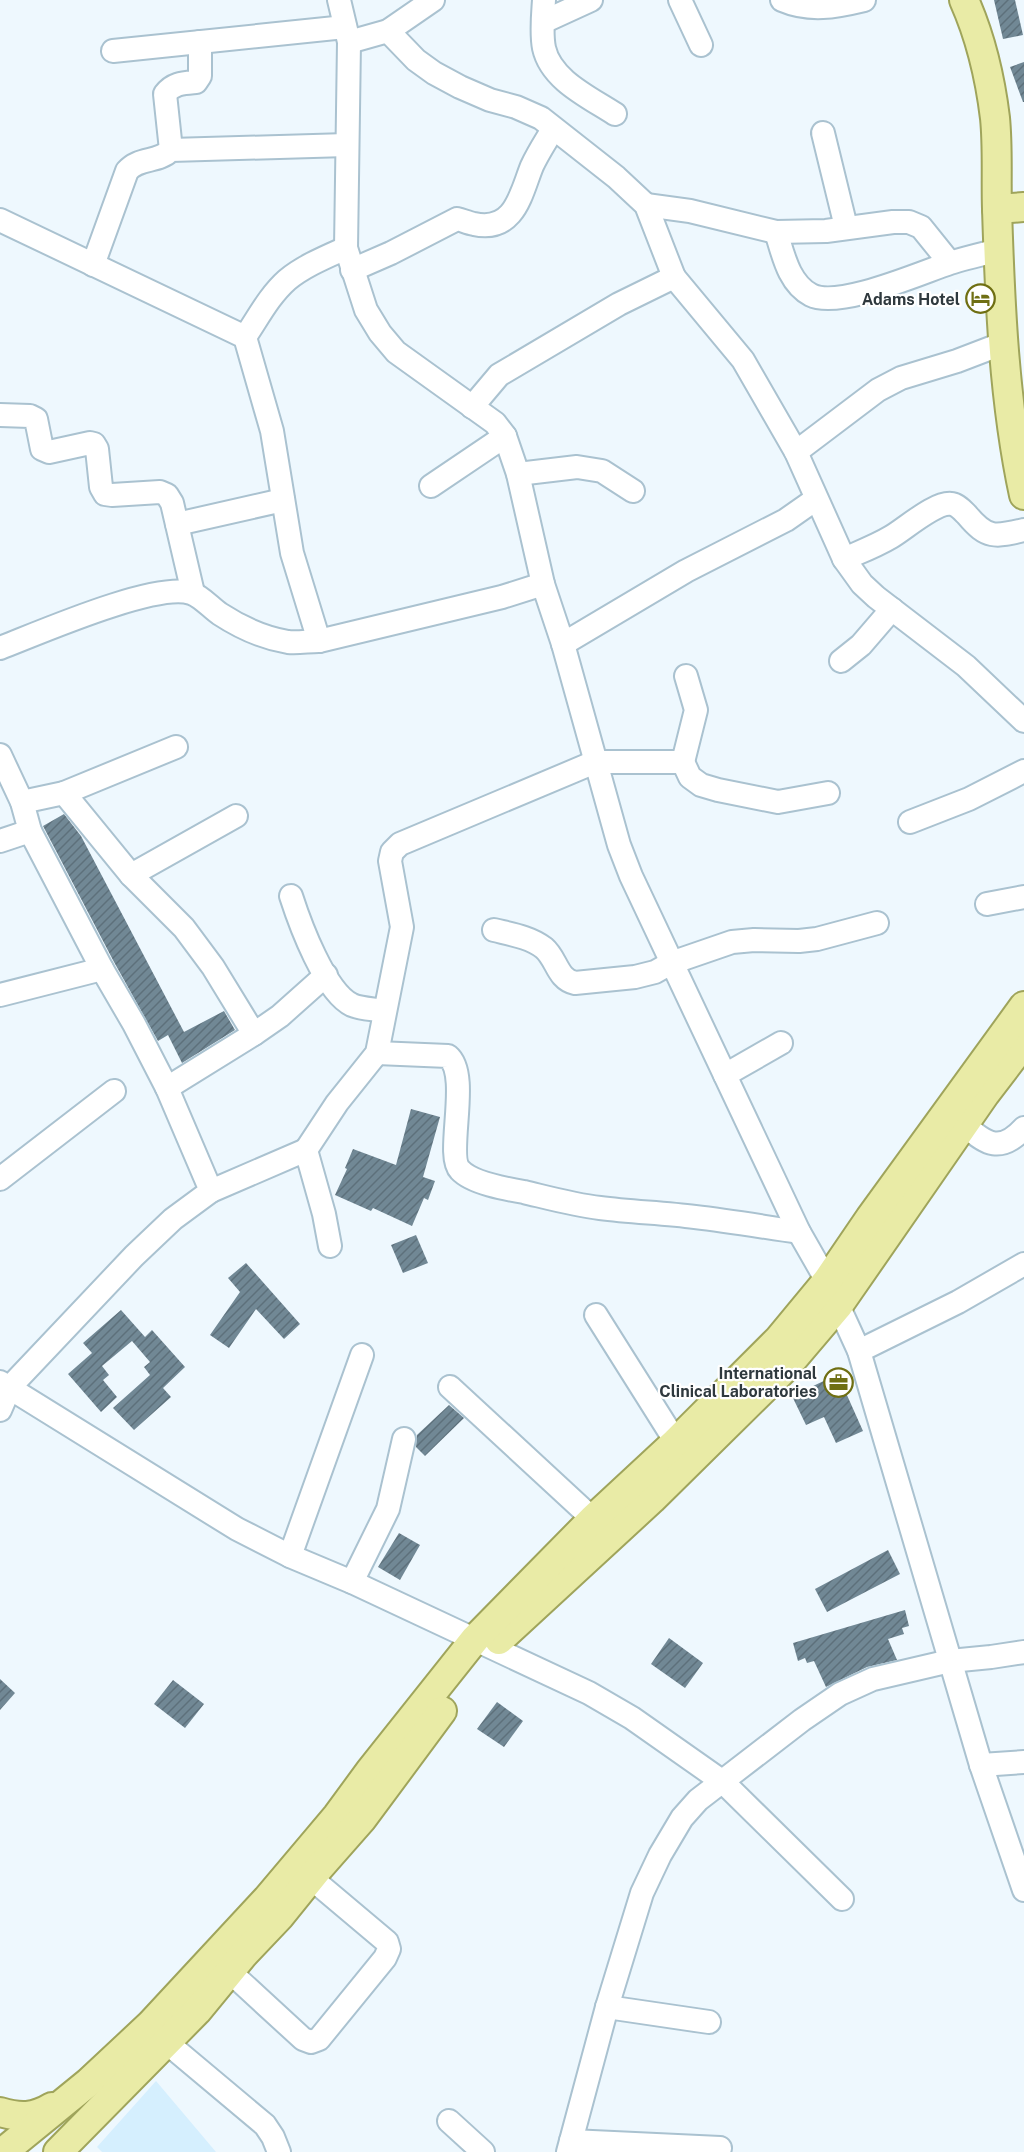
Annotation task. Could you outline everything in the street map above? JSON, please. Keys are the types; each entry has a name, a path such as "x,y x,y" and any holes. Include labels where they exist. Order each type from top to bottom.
{"main road":[{"path":"964,0 975,25 986,63 1010,208 999,250 1004,343 1016,456 1024,495"},
{"path":"58,2152 197,2011 229,1971 280,1916 362,1819 483,1643 693,1460 787,1366 832,1293 884,1199 1024,1006"},
{"path":"12,2143 75,2094 151,2024 267,1899 337,1816 370,1771 593,1519 676,1442 779,1339 832,1293 887,1232 1024,1043"},
{"path":"0,2112 31,2117 75,2094"},
{"path":"82,2152 106,2102"}],"street":[{"path":"339,0 347,35 349,259 366,310 380,333 396,352 495,423 505,436 518,474 543,584 563,644 619,845 670,963 799,1232 832,1293 859,1351 981,1765 1024,1890"},
{"path":"113,51 200,42 388,31 433,0"},
{"path":"591,0 544,11 543,46 549,63 556,72 578,90 615,114"},
{"path":"680,0 701,45"},
{"path":"782,0 794,5 823,8 864,0"},
{"path":"388,31 416,60 434,73 490,100 516,107 541,118 616,177 646,205 674,278 742,360 796,452 844,559 862,584 966,666 1024,721"},
{"path":"93,265 127,171 133,164 165,157 171,150 165,94 175,85 196,82 200,76 200,42"},
{"path":"245,337 271,298 288,279 307,267 391,253 456,219 482,225 497,223 507,218 515,208 533,164 553,129"},
{"path":"823,133 846,227"},
{"path":"171,150 347,145"},
{"path":"646,205 690,211 776,232 826,231 846,227 909,222 921,227 950,263"},
{"path":"0,220 245,337 272,430 292,553 320,641"},
{"path":"776,232 791,276 812,296 866,293 950,263 999,250"},
{"path":"472,407 489,384 505,371 619,304 674,278"},
{"path":"796,452 878,390 893,382 1004,343"},
{"path":"0,415 30,416 36,419 42,449 49,452 94,444 97,449 101,488 105,494 160,492 166,495 172,503 193,593"},
{"path":"431,486 505,436"},
{"path":"518,474 576,467 602,471 633,491"},
{"path":"563,644 686,571 786,520 816,499"},
{"path":"177,524 283,500"},
{"path":"844,559 891,538 932,510 945,504 954,504 985,534 999,536 1024,530"},
{"path":"0,648 91,613 158,592 193,593 233,622 258,633 289,642 320,641 502,597 543,584"},
{"path":"841,661 861,645 892,609"},
{"path":"686,676 696,710 683,762 690,777 702,786 778,802 828,793"},
{"path":"22,802 64,793 176,747"},
{"path":"0,755 22,802 30,831 102,969 135,1024 167,1088 211,1191"},
{"path":"0,1410 5,1384 173,1219 211,1191 306,1150 337,1103 377,1053 402,927 390,861 392,852 400,844 595,762 683,762"},
{"path":"910,822 969,799 1024,771"},
{"path":"64,793 131,875 184,928 213,967 254,1034"},
{"path":"131,875 236,816"},
{"path":"0,841 30,831"},
{"path":"291,896 302,930 333,988 344,1000 354,1006 384,1011"},
{"path":"987,904 1024,897"},
{"path":"494,930 521,937 542,947 550,954 562,976 568,982 575,983 635,977 656,972 670,963 732,942 754,939 799,941 818,939 877,923"},
{"path":"0,995 102,969"},
{"path":"167,1088 280,1016 326,975"},
{"path":"725,1075 781,1043"},
{"path":"377,1053 448,1056 453,1060 456,1067 459,1108 455,1159 458,1169 467,1176 498,1187 597,1208 696,1217 799,1232"},
{"path":"0,1179 114,1090"},
{"path":"965,1125 982,1141 992,1144 1005,1143 1016,1137 1024,1128"},
{"path":"306,1150 324,1214 330,1246"},
{"path":"859,1351 958,1302 1024,1264"},
{"path":"597,1315 676,1442"},
{"path":"290,1556 362,1355"},
{"path":"5,1384 237,1529 290,1556 352,1582 589,1693 632,1718 723,1782 843,1899"},
{"path":"450,1387 593,1519"},
{"path":"352,1582 388,1509 404,1439"},
{"path":"720,2148 570,2146 607,2007 642,1893 660,1855 682,1818 698,1800 802,1720 840,1694 873,1678 951,1661 1024,1652"},
{"path":"981,1765 1024,1762"},
{"path":"229,1971 303,2039 311,2042 319,2039 385,1958 389,1949 387,1942 310,1878"},
{"path":"607,2007 710,2022"},
{"path":"166,2042 265,2125 279,2152"},
{"path":"449,2121 483,2152"}],"shaded area":[{"path":"156,2081 216,2152 102,2152 97,2147"}],"building":[{"path":"994,0 1015,0 1023,35 1003,39"},
{"path":"1024,62 1024,102 1023,102 1010,67"},
{"path":"64,814 81,836 184,1032 224,1011 235,1030 182,1063 168,1035 158,1041 43,826"},
{"path":"411,1109 440,1117 423,1177 435,1181 428,1200 424,1198 412,1226 373,1208 371,1211 335,1195 353,1149 396,1165"},
{"path":"416,1235 428,1263 403,1273 391,1245"},
{"path":"246,1263 300,1324 284,1339 256,1309 229,1348 210,1335 240,1292 228,1278"},
{"path":"121,1310 145,1337 152,1330 185,1367 163,1388 171,1397 134,1430 113,1408 150,1375 144,1367 150,1362 132,1341 102,1366 109,1375 103,1380 117,1397 101,1412 68,1374 92,1353 83,1343"},
{"path":"830,1378 842,1384 863,1431 836,1443 824,1417 806,1425 792,1396"},
{"path":"449,1405 464,1418 425,1456 416,1447 417,1435"},
{"path":"399,1533 420,1545 400,1580 378,1567"},
{"path":"888,1550 900,1574 827,1612 815,1589"},
{"path":"905,1610 909,1626 902,1628 904,1634 888,1639 897,1660 867,1667 826,1687 814,1661 807,1663 805,1658 798,1661 793,1643"},
{"path":"669,1638 703,1663 685,1688 651,1664"},
{"path":"0,1679 15,1693 0,1710"},
{"path":"173,1680 204,1704 185,1728 154,1704"},
{"path":"497,1702 523,1721 504,1747 477,1729"}],"place":[{"name":"Adams Hotel","path":"981,299"},
{"name":"International Clinical Laboratories","path":"838,1382"}]}
